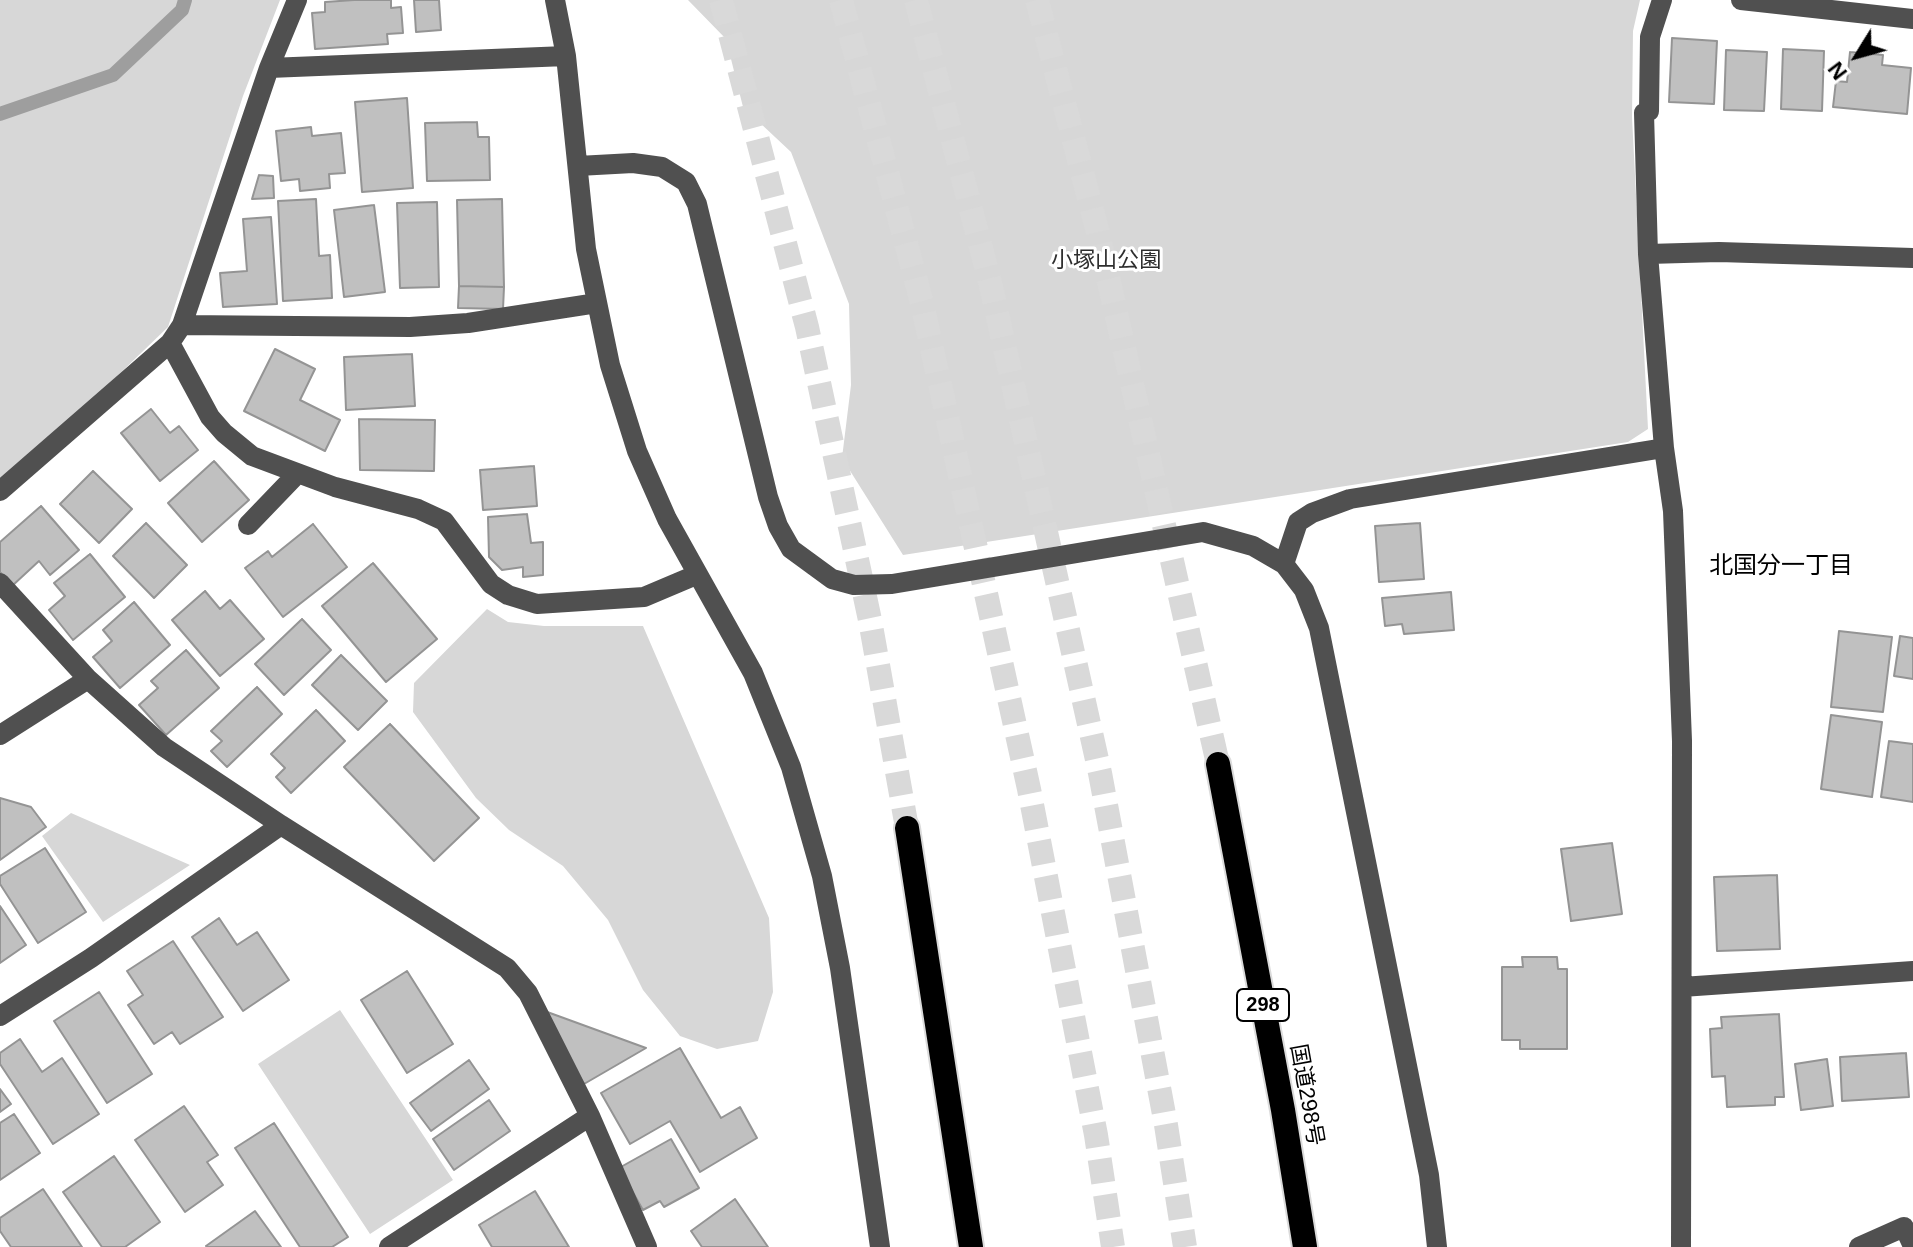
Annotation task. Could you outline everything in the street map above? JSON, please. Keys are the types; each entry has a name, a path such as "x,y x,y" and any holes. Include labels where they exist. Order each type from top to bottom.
{"highway":[{"name":"国道298号","path":"1218,764 1283,1110 1305,1247"},
{"path":"907,828 971,1247"}],"street":[{"path":"0,491 170,343 182,325 269,68 297,0"},
{"path":"555,0 566,56 586,249 610,365 637,451 667,519 753,673 791,767 822,876 840,968 880,1247"},
{"path":"1662,0 1650,37 1649,111 1644,113 1648,254 1664,448 1673,511 1682,741 1681,1247"},
{"path":"1741,0 1913,19"},
{"path":"269,68 566,56"},
{"path":"578,166 633,163 662,167 686,182 697,204 768,497 778,526 791,549 832,579 854,585 892,584 1203,532 1253,546 1284,564 1304,590 1319,628 1429,1175 1437,1247"},
{"path":"1648,254 1719,252 1913,258"},
{"path":"182,325 410,327 468,323 597,303"},
{"path":"170,343 210,417 252,456 297,474 418,509 444,521 491,584 508,595 537,604 644,597 696,575"},
{"path":"1284,564 1298,522 1312,513 1350,499 1664,448"},
{"path":"248,525 297,474"},
{"path":"0,583 88,679 164,747 507,968 528,993 590,1116 647,1247"},
{"path":"0,735 88,679"},
{"path":"0,1016 91,958 281,825"},
{"path":"1682,987 1913,971"},
{"path":"389,1247 590,1116"},
{"path":"1859,1247 1904,1227 1913,1246"}],"green space":[{"path":"0,0 280,0 243,96 168,327 0,489"},
{"name":"小塚山公園","path":"688,0 1640,0 1633,31 1632,117 1648,429 1628,442 903,555 842,458 851,385 849,304 791,152 743,107 726,39"},
{"path":"487,609 508,622 544,626 643,626 769,918 773,992 758,1041 717,1049 680,1036 643,990 608,920 563,866 509,830 476,798 413,712 414,683"},
{"path":"71,813 190,865 103,922 42,836"},
{"path":"340,1010 453,1180 370,1234 258,1064"}],"building":[{"path":"391,0 391,8 401,7 403,33 387,34 388,44 315,49 312,13 325,12 325,2"},
{"path":"414,0 439,0 441,30 416,32"},
{"path":"1672,38 1717,41 1714,104 1669,102"},
{"path":"1783,49 1824,51 1822,111 1781,109"},
{"path":"1726,50 1767,52 1764,111 1724,110"},
{"path":"1850,52 1883,55 1882,65 1911,68 1907,114 1833,107 1836,81 1847,82"},
{"path":"407,98 413,188 362,192 355,102"},
{"path":"477,122 478,137 489,137 490,180 427,181 425,123"},
{"path":"311,127 312,136 341,133 345,173 329,174 330,188 300,191 299,179 281,181 276,131"},
{"path":"259,175 273,176 274,198 252,199"},
{"path":"316,199 319,256 330,255 332,298 283,301 278,201"},
{"path":"502,199 504,287 459,286 457,200"},
{"path":"437,202 439,287 400,288 397,203"},
{"path":"374,205 385,292 344,297 334,210"},
{"path":"271,217 277,304 223,307 220,273 247,271 243,219"},
{"path":"459,286 504,287 503,309 458,308"},
{"path":"275,349 315,369 300,400 340,420 325,451 244,411"},
{"path":"412,354 415,406 346,410 344,357"},
{"path":"151,409 170,433 179,426 198,450 160,481 121,433"},
{"path":"359,419 435,420 434,471 360,470"},
{"path":"214,461 249,500 202,542 168,503"},
{"path":"534,466 537,506 483,510 480,470"},
{"path":"93,471 132,509 99,543 60,504"},
{"path":"41,506 79,550 50,575 39,561 12,586 0,572 0,542"},
{"path":"527,514 531,543 543,542 543,575 523,577 523,567 502,570 489,557 488,517"},
{"path":"146,523 187,565 154,598 113,556"},
{"path":"1420,523 1424,579 1379,582 1375,526"},
{"path":"313,524 347,567 283,617 245,568 268,551 272,557"},
{"path":"90,554 125,597 73,640 49,610 65,596 54,583"},
{"path":"373,563 437,639 386,682 322,606"},
{"path":"205,591 220,609 230,600 264,639 220,676 172,620"},
{"path":"1451,592 1454,630 1404,634 1402,624 1385,626 1382,598"},
{"path":"134,602 170,645 120,688 93,657 112,641 103,630"},
{"path":"302,619 331,650 284,695 255,664"},
{"path":"1839,631 1892,637 1883,712 1831,707"},
{"path":"1900,636 1913,638 1913,679 1894,676"},
{"path":"186,650 219,688 166,735 139,705 158,688 151,681"},
{"path":"341,655 387,701 358,730 312,685"},
{"path":"257,687 282,714 227,767 211,751 222,741 211,731"},
{"path":"316,710 345,741 291,793 276,777 285,768 271,754"},
{"path":"1831,715 1882,722 1872,797 1821,789"},
{"path":"390,724 479,818 434,861 344,767"},
{"path":"1889,741 1913,744 1913,802 1881,797"},
{"path":"0,798 31,807 46,827 0,860"},
{"path":"1612,843 1622,914 1571,921 1561,849"},
{"path":"45,848 86,912 38,943 0,884 0,876"},
{"path":"1777,875 1780,949 1717,951 1714,877"},
{"path":"0,906 26,945 0,963"},
{"path":"219,918 237,945 257,932 289,980 243,1011 192,937"},
{"path":"173,941 223,1017 180,1044 172,1032 154,1044 128,1005 143,995 127,971"},
{"path":"1522,957 1557,957 1558,969 1567,969 1567,1049 1520,1049 1520,1040 1502,1040 1502,967 1523,967"},
{"path":"407,971 453,1044 407,1073 361,1000"},
{"path":"99,992 152,1074 107,1103 54,1021"},
{"path":"539,1009 646,1048 584,1084"},
{"path":"1779,1014 1784,1097 1775,1097 1775,1105 1727,1107 1725,1076 1712,1077 1710,1029 1722,1028 1721,1017"},
{"path":"20,1039 42,1072 62,1058 99,1114 53,1144 0,1064 0,1053"},
{"path":"680,1048 721,1118 740,1107 757,1138 700,1172 670,1121 630,1144 601,1093"},
{"path":"1906,1053 1909,1097 1842,1101 1840,1057"},
{"path":"1827,1059 1833,1106 1801,1110 1795,1064"},
{"path":"469,1060 489,1089 431,1131 410,1103"},
{"path":"0,1089 11,1104 0,1112"},
{"path":"489,1100 510,1131 454,1170 433,1139"},
{"path":"184,1106 218,1155 207,1162 223,1185 185,1212 135,1140"},
{"path":"14,1114 40,1153 0,1180 0,1123"},
{"path":"274,1123 348,1237 332,1247 300,1247 235,1148"},
{"path":"671,1139 699,1188 664,1207 660,1201 643,1210 619,1168"},
{"path":"114,1156 160,1222 125,1247 102,1247 63,1192"},
{"path":"43,1189 82,1247 11,1247 0,1231 0,1218"},
{"path":"535,1191 569,1247 492,1247 479,1225"},
{"path":"735,1199 768,1247 702,1247 691,1231"},
{"path":"255,1211 281,1247 206,1246"}],"waterway":[{"path":"0,114 113,75 182,10 185,0"}],"tunnel":[{"path":"721,0 807,327 870,620 907,828"},
{"path":"841,0 922,303 1029,789 1096,1135 1113,1247"},
{"path":"916,0 990,282 1100,773 1166,1125 1185,1247"},
{"path":"1037,0 1097,229 1218,764"}],"district":[{"name":"北国分一丁目","path":"1781,566"}]}
